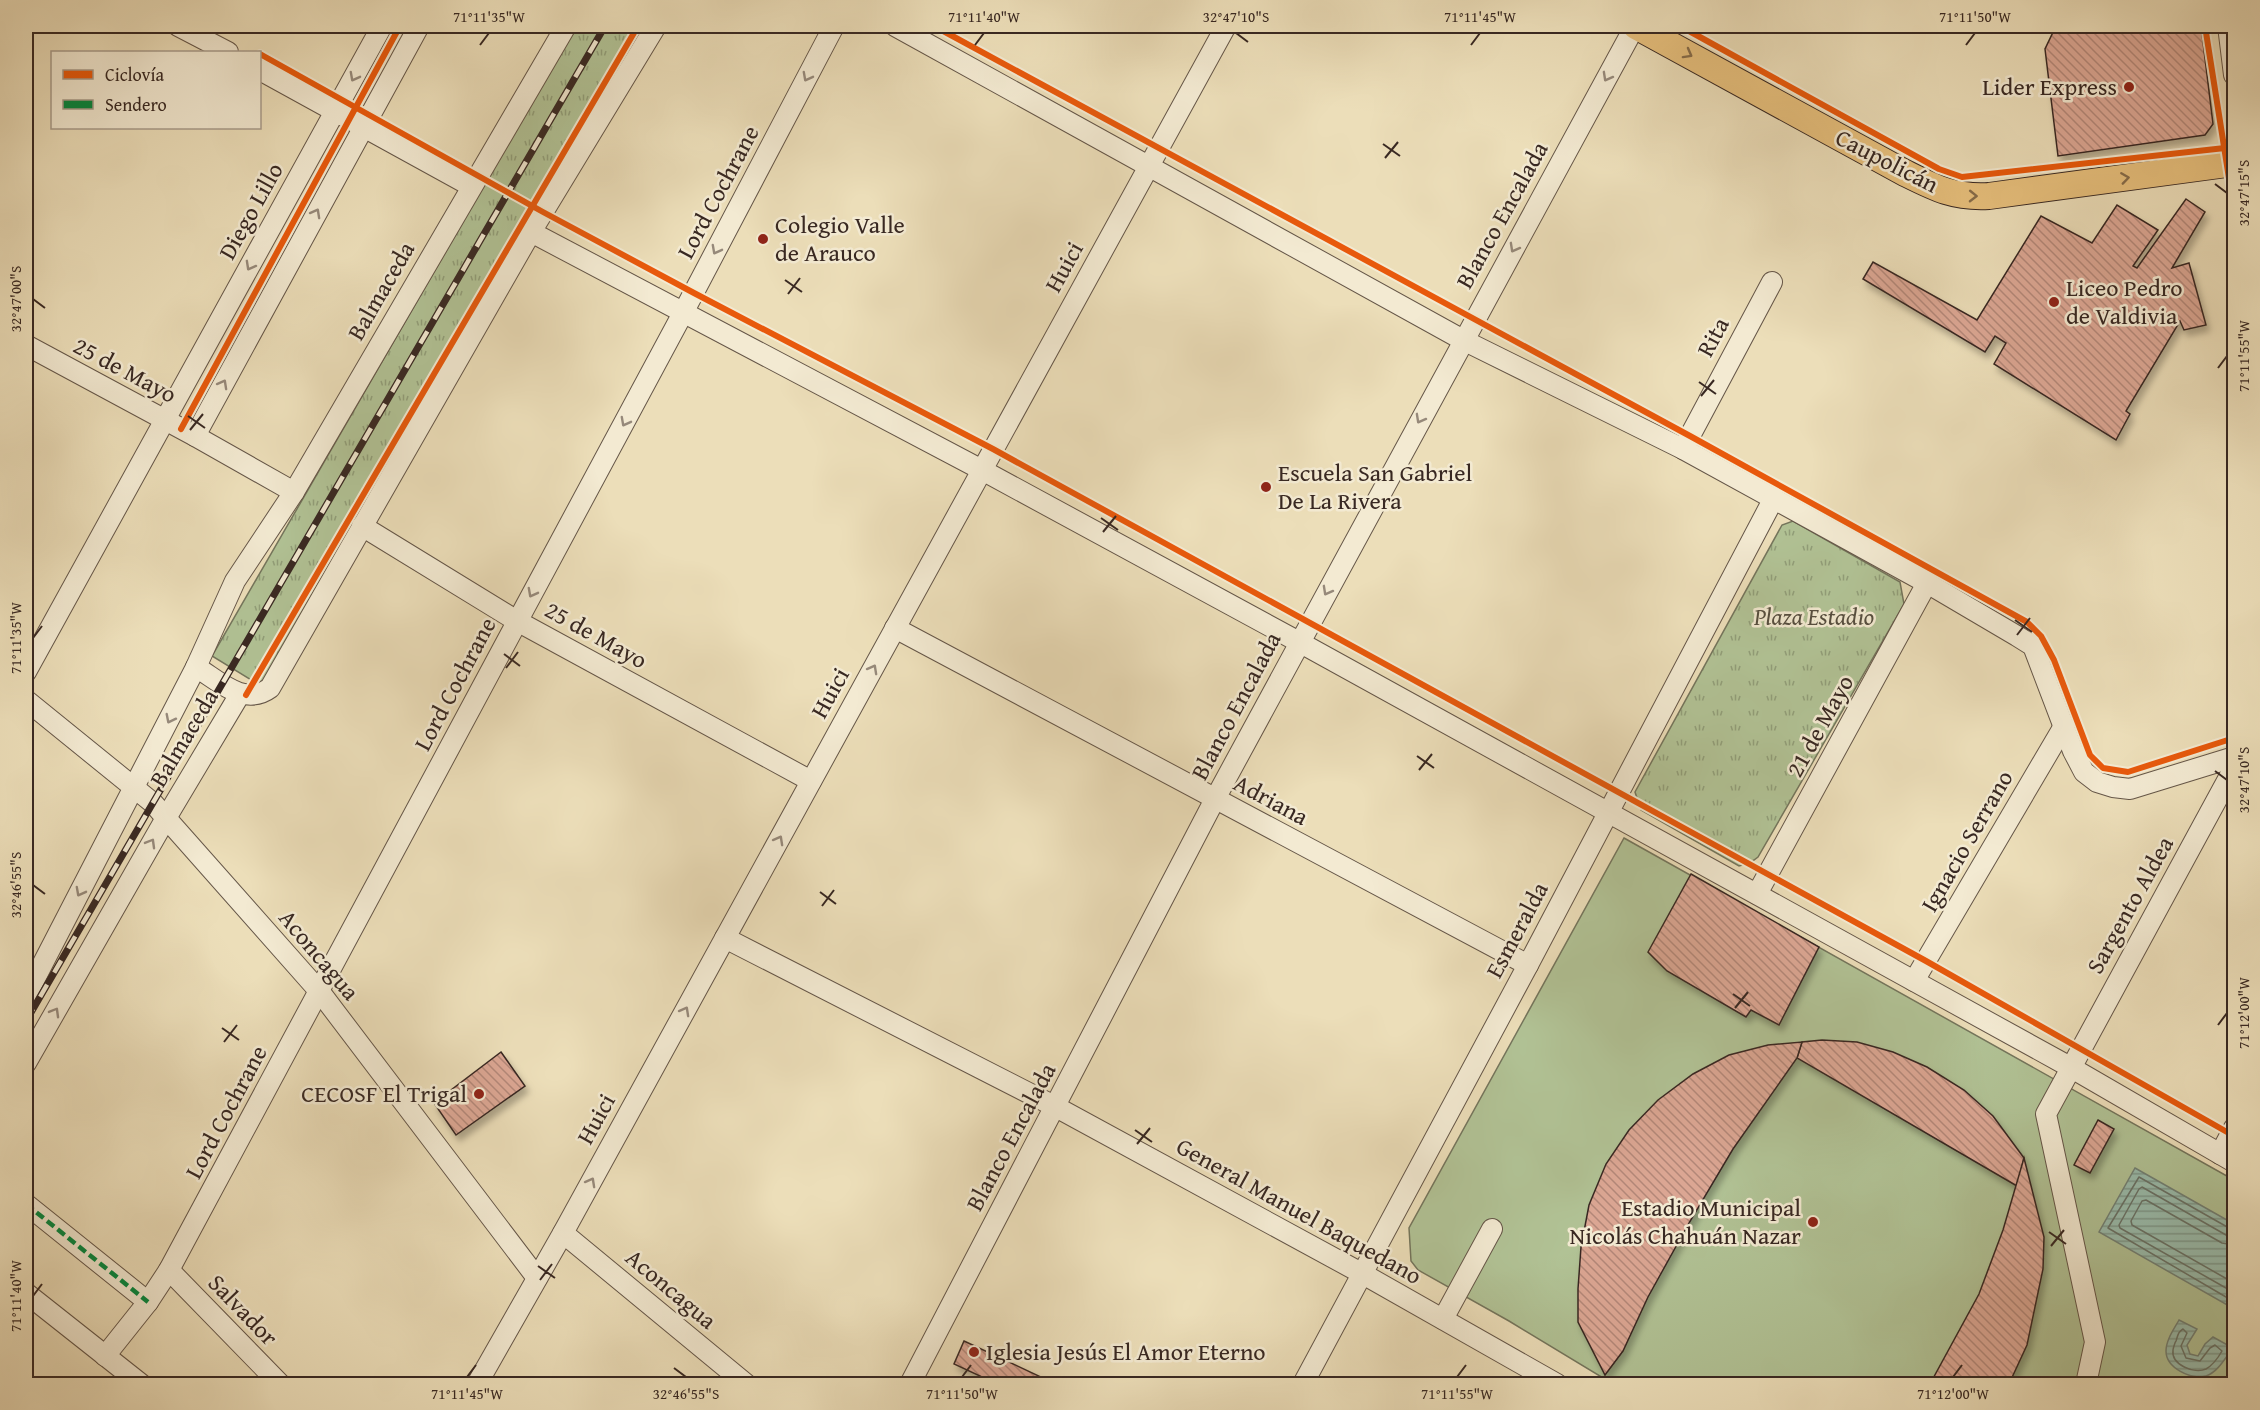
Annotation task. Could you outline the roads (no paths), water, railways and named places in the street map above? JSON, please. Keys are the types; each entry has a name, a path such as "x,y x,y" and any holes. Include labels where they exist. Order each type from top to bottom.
{"main road":[{"name":"Caupolicán","path":"1636,26 1905,173 1936,189 1960,196 1989,196 2235,163"}],"street":[{"path":"178,26 226,51"},
{"name":"Diego Lillo","path":"26,672 382,26"},
{"path":"195,436 419,26"},
{"name":"Balmaceda","path":"26,996 196,667 235,581 294,492 566,26"},
{"name":"Balmaceda","path":"26,1063 166,818 240,694 261,695 270,688 531,232 656,26"},
{"name":"Lord Cochrane","path":"105,1356 148,1302 169,1270 683,313 834,26"},
{"path":"895,26 1463,340 1683,449 1774,498 2033,646 2073,751 2084,772 2097,782 2130,789 2235,757"},
{"name":"Huici","path":"477,1384 563,1233 1226,26"},
{"name":"Blanco Encalada","path":"910,1384 1215,799 1636,26"},
{"path":"2228,26 2235,75"},
{"path":"261,71 471,186"},
{"path":"531,232 982,470 1299,642 2070,1067 2227,1159 2235,1128"},
{"name":"Rita","path":"1683,449 1772,282"},
{"name":"25 de Mayo","path":"26,345 294,492"},
{"name":"Esmeralda","path":"1303,1384 1528,965 1774,498"},
{"name":"25 de Mayo","path":"362,526 517,621 811,781"},
{"name":"21 de Mayo","path":"1757,894 1927,584"},
{"name":"Adriana","path":"895,628 1528,965"},
{"path":"196,667 240,694"},
{"name":"Aconcagua","path":"26,700 153,803 320,992 537,1278"},
{"name":"Ignacio Serrano","path":"1914,981 2064,726"},
{"name":"Sargento Aldea","path":"2085,1384 2095,1342 2076,1248 2061,1193 2046,1114 2235,768"},
{"name":"General Manuel Baquedano","path":"725,938 1056,1107 1363,1274 1557,1384"},
{"path":"26,1204 148,1302"},
{"path":"1443,1320 1492,1229"},
{"name":"Aconcagua","path":"563,1233 746,1384"},
{"name":"Salvador","path":"169,1270 280,1384"},
{"path":"26,1293 141,1384"}],"water":[{"path":"2135,1168 2234,1224 2234,1297 2229,1306 2099,1232"},
{"path":"2179,1320 2197,1329 2187,1345 2190,1354 2198,1356 2205,1344 2213,1337 2233,1348 2210,1374 2200,1377 2193,1376 2180,1371 2170,1363 2166,1347"}],"railway":[{"path":"26,1021 605,26"}],"place":[{"name":"Lider Express","path":"2129,87"},
{"name":"Colegio Valle de Arauco","path":"763,239"},
{"name":"Liceo Pedro de Valdivia","path":"2054,302"},
{"name":"Escuela San Gabriel De La Rivera","path":"1266,487"},
{"name":"CECOSF El Trigal","path":"479,1094"},
{"name":"Estadio Municipal Nicolás Chahuán Nazar","path":"1813,1222"},
{"name":"Iglesia Jesús El Amor Eterno","path":"974,1352"}],"park label":[{"name":"Plaza Estadio","path":"1814,617"}]}
